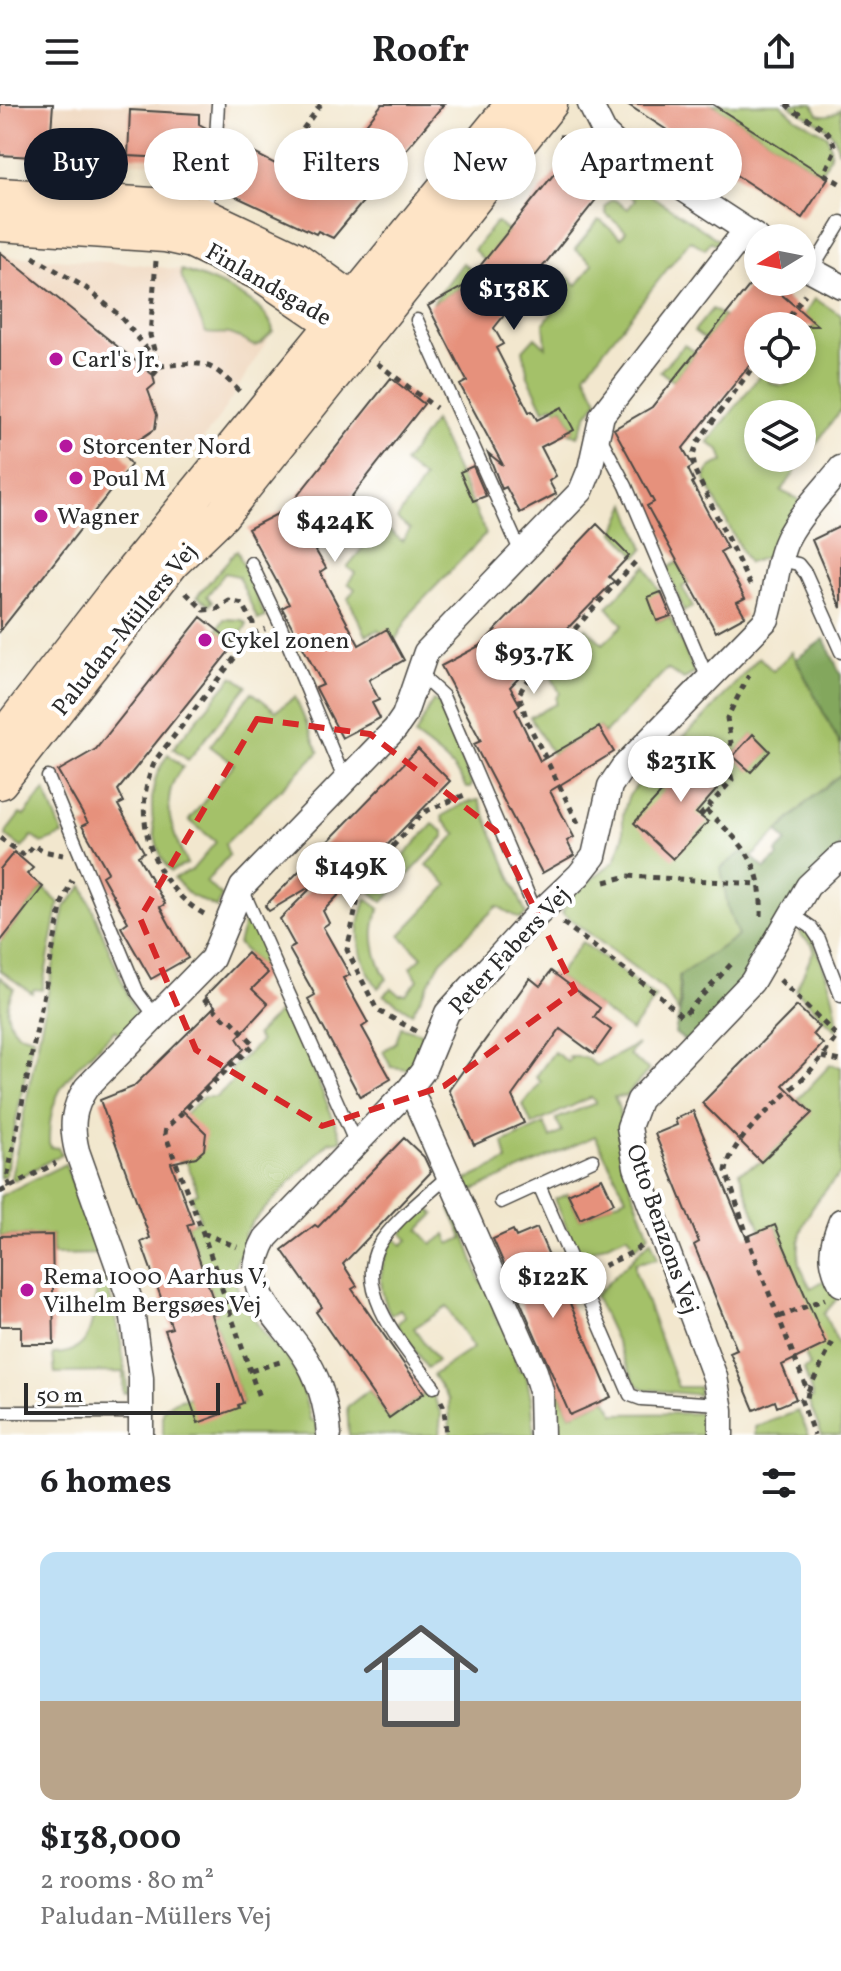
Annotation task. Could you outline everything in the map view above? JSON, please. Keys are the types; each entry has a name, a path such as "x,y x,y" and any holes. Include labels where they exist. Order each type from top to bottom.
{"street":[{"name":"Paludan-Müllers Vej","path":"0,782 172,563 222,515 351,318 513,104"},
{"path":"590,104 605,134 619,147 744,229"},
{"name":"Paludan-Müllers Vej","path":"9,724 117,590 351,318 547,105"},
{"name":"Finlandsgade","path":"0,195 152,205 198,228 296,259 351,318"},
{"name":"Finlandsgade","path":"0,224 165,235 198,228"},
{"path":"141,1424 139,1349 131,1303 77,1151 73,1119 76,1102 86,1088 212,959 242,887 395,729 404,716 426,652 581,491 590,469 602,415 744,244"},
{"path":"816,273 841,286"},
{"path":"767,619 788,536 841,468"},
{"name":"Peter Fabers Vej","path":"257,1254 266,1238 410,1088 423,1071 447,1013 553,913 594,856 610,786 623,767 767,619"},
{"name":"Otto Benzons Vej","path":"721,1435 715,1377 636,1167 629,1127 639,1100 752,982 808,886 841,855"},
{"path":"410,1088 535,1371 541,1391 542,1435"},
{"path":"835,1291 831,1246 841,1221"},
{"path":"257,1254 256,1283 261,1296 303,1353 320,1385 329,1435"}],"lane":[{"path":"198,228 214,172 218,104"},
{"path":"816,256 841,222"},
{"path":"417,320 522,555"},
{"path":"597,431 626,486 708,679"},
{"path":"780,560 798,564 806,574 841,652"},
{"path":"251,563 345,781"},
{"path":"417,672 443,696 480,788 553,913"},
{"path":"48,777 138,993 155,1016"},
{"path":"242,887 356,1144"},
{"path":"792,914 811,927 819,939 841,996"},
{"path":"501,1202 593,1160"},
{"path":"434,1387 385,1316 376,1299 372,1272 379,1246 388,1234 449,1175"},
{"path":"539,1185 630,1395 641,1399 720,1404"},
{"path":"0,1412 141,1424"}],"path":[{"path":"304,128 321,104"},
{"path":"786,104 797,114 826,129 835,150 824,174 841,184"},
{"path":"23,249 43,265 86,288 119,315 161,366"},
{"path":"158,252 150,335 161,366"},
{"path":"153,375 161,366 211,366 244,396"},
{"path":"388,371 436,408 450,393"},
{"path":"744,379 697,443 693,456 695,471 767,619"},
{"path":"594,856 527,721 519,694 651,546"},
{"path":"180,588 204,610 217,609 229,601 243,604 253,623 253,634"},
{"path":"227,924 201,913 171,885 146,833 144,794 157,758 253,634 279,622"},
{"path":"732,780 726,755 731,743 727,718 753,669"},
{"path":"663,778 693,745 732,780"},
{"path":"700,816 732,780"},
{"path":"435,1040 377,1010 347,950 362,880 424,812 480,788"},
{"path":"706,810 747,849 759,884 761,914 758,923"},
{"path":"0,838 25,856 33,845 43,851 81,859 62,903 7,1179 10,1187"},
{"path":"594,888 628,876 759,884"},
{"path":"553,913 661,997 684,1020"},
{"path":"693,1043 684,1030 688,1008 741,954"},
{"path":"764,963 839,1034 822,1057 742,1139 728,1160 726,1171 808,1392"},
{"path":"188,984 254,1044 166,1128 165,1134 203,1233 260,1400"},
{"path":"822,1057 841,1061"},
{"path":"0,1192 50,1166"},
{"path":"579,1278 633,1252 660,1230"},
{"path":"203,1233 257,1254"},
{"path":"779,1317 835,1291"},
{"path":"814,1435 801,1400 807,1398 835,1338"},
{"path":"434,1387 444,1407 446,1435"}],"highlighted area":[{"path":"257,719 370,734 496,831 575,990 444,1086 322,1126 196,1050 140,918"}],"shaded area":[{"path":"0,104 228,104 227,128 144,128 144,162 128,161 128,128 24,128 24,156 0,155"},
{"path":"0,256 137,264 181,270 224,287 258,307 269,316 273,331 194,452 170,441 155,442 143,448 99,505"}],"green space":[{"path":"712,104 781,104 795,117 827,135 830,155 826,164 820,173"},
{"path":"789,104 813,104 818,114 825,115 841,108 841,146 838,151 832,133 826,127"},
{"path":"615,200 628,209 635,200 658,200 723,243 721,248 711,241 705,249 690,240 585,374 598,400 578,436 569,433 574,429 562,407 557,410 554,405 544,410 528,376 523,350 535,337 546,347 544,323 554,310 543,310 540,292 559,270 577,285 593,264 575,249 598,221 621,238 626,231 606,214 605,207"},
{"path":"496,222 508,231 485,261 474,250"},
{"path":"463,263 475,273 464,286 432,304"},
{"path":"181,270 220,285 249,301 269,320 273,331 256,346 230,334 206,333"},
{"path":"815,299 841,315 841,410 816,444 816,400 744,400 744,472 795,472 781,491 800,503 780,530 769,556 748,563 705,480 711,467 724,462 720,450 708,443 753,384 816,384 816,312 806,312"},
{"path":"712,309 724,317 706,340 694,331"},
{"path":"684,345 696,352 673,381 660,371"},
{"path":"434,421 486,534 413,610 394,642 387,630 366,635 348,598 355,589 348,583 355,573 347,567 366,544 366,511 402,541 410,530 397,519 424,479 404,463"},
{"path":"627,504 644,549 637,556 615,532"},
{"path":"237,550 265,617 258,620 238,576 225,573 207,596 212,602 209,605 197,596"},
{"path":"678,562 689,583 682,587 693,607 684,611 667,568"},
{"path":"646,566 660,593 657,621 670,617 695,673 684,679 667,669 604,734 599,727 552,754 530,717 556,704 560,693 548,670 586,628 603,644 623,625 607,607"},
{"path":"224,619 242,620 247,624 235,644 217,630"},
{"path":"824,639 841,675 841,746 796,659"},
{"path":"792,652 841,746 841,774 807,802 752,857 742,852 728,908 738,936 679,976 679,1013 664,990 562,913 572,894 615,861 623,838 623,815 628,797 655,763 705,717 759,657 773,671","holes":["753,735 770,751 750,771 733,756"]},
{"path":"233,676 247,686 188,760 173,748"},
{"path":"252,692 276,711 295,697 319,752 225,844 229,855 206,882 222,896 217,908 190,895 174,878 192,870 216,842 189,820 234,764 210,746"},
{"path":"433,700 439,704 472,785 470,788 466,788 457,772 444,759 415,736"},
{"path":"168,754 183,767 175,778 169,802 172,827 187,864 171,871 156,840 152,813 156,777"},
{"path":"841,774 841,844 745,979 689,1044 675,1033 681,1006 679,976 738,936 728,908 721,868 742,852 765,869 787,842 778,832 807,802"},
{"path":"45,790 63,835 42,843 32,836 22,848 6,836 7,831"},
{"path":"479,800 526,914 520,919 497,906 441,961 412,1013 384,995 392,988 399,994 406,994 418,980 411,967 422,957 400,935 448,885 427,865 457,834 443,821 442,816 465,803"},
{"path":"433,824 444,832 444,837 383,902 371,892"},
{"path":"83,886 137,1017 122,1036 115,1030 67,1079 59,1092 53,1106 49,1143 62,1154 14,1180 11,1178 65,907"},
{"path":"43,887 59,903 42,990 34,989 32,993 0,970 0,942"},
{"path":"367,899 380,909 374,926 374,945 387,979 378,988 366,967 360,945 360,922"},
{"path":"250,914 342,1140 329,1142 252,1222 244,1235 246,1244 235,1267 235,1278 243,1301 271,1342 284,1351 293,1368 310,1419 317,1423 317,1435 163,1435 163,1410 180,1399 199,1397 238,1405 243,1403 212,1315 218,1313 187,1225 200,1219 191,1196 198,1193 186,1160 179,1163 168,1131 203,1097 216,1097 232,1082 232,1068 260,1042 256,1035 281,1010 267,973 238,944 246,917"},
{"path":"802,930 811,934 824,969 833,997 836,1030 796,990 814,950 812,944 800,935"},
{"path":"582,942 656,998 631,1031 557,976"},
{"path":"0,977 14,988 8,1006 10,1022 18,1033 33,1037 5,1176 0,1178"},
{"path":"401,1027 424,1034 413,1065 408,1069 391,1067 383,1051 396,1042"},
{"path":"638,1044 629,1055 649,1070 626,1096 614,1097 620,1118 622,1161 649,1235 635,1248 628,1235 584,1254 576,1251 555,1199 568,1194 580,1219 626,1197 595,1136 470,1192 466,1180 507,1161 503,1143 544,1124 551,1138 562,1132 556,1119 596,1103 591,1097 532,1125 523,1105 541,1082 536,1077 554,1052 568,1062 569,1057 584,1057 597,1066"},
{"path":"830,1065 841,1067 841,1173 809,1214 803,1226 799,1251 801,1267 811,1288 825,1280 837,1299 824,1314 841,1350 841,1435 822,1435 808,1400 813,1398 804,1369 810,1366 805,1354 804,1296 776,1226 761,1231 739,1172 761,1162 811,1113 798,1099"},
{"path":"65,1164 99,1254 53,1255 52,1235 0,1236 0,1196"},
{"path":"426,1206 435,1214 419,1230 432,1244 446,1235 450,1244 463,1238 450,1209 455,1207 481,1282 487,1280 498,1306 494,1313 499,1324 504,1321 518,1352 515,1360 519,1371 525,1369 534,1435 450,1435 449,1400 433,1375 473,1348 447,1307 414,1328 437,1361 427,1368 397,1324 405,1316 400,1309 391,1315 386,1305 381,1285 385,1257 394,1237 402,1245 408,1240 402,1233"},
{"path":"651,1240 658,1259 635,1263 635,1271 678,1387 699,1387 699,1395 645,1389 636,1384 595,1296"},
{"path":"104,1278 116,1320 128,1393 123,1393 123,1372 55,1373 53,1354 78,1347 90,1330 99,1281"},
{"path":"555,1382 570,1415 606,1399 615,1414 713,1413 713,1435 549,1435 545,1386"},
{"path":"369,1390 389,1418 431,1390 441,1414 439,1435 349,1435 347,1407"},
{"path":"798,1411 809,1435 755,1435 755,1427"}],"building":[{"path":"0,104 53,104 51,128 24,128 24,156 0,155"},
{"path":"382,104 444,104 408,147 408,128 363,128"},
{"path":"627,104 712,104 828,178 802,218 742,179 742,128 664,128"},
{"path":"130,110 199,114 199,124 206,128 144,128 144,157 128,156"},
{"path":"258,155 274,163 274,200 364,200 333,238 318,231 316,234 243,200 258,200"},
{"path":"552,176 552,200 596,200 494,328 503,344 496,348 529,412 532,411 537,420 562,407 574,430 541,447 556,476 549,481 556,494 520,513 506,487 502,489 488,453 503,465 460,385 467,381 428,306 464,286"},
{"name":"Storcenter Nord","path":"0,252 153,375 155,384 148,390 157,415 155,429 121,452 131,465 0,631"},
{"path":"744,292 744,296 783,296 802,312 744,312 744,372 683,448 693,466 688,469 694,481 692,483 727,548 720,552 745,598 737,602 745,616 716,632 647,506 654,502 614,429 652,407"},
{"path":"391,378 424,404 313,546 326,568 320,572 359,645 387,629 404,660 369,680 379,700 372,703 380,718 342,738 316,688 323,685 282,608 289,604 248,529 287,509"},
{"path":"473,466 486,496 473,501 460,472"},
{"path":"597,524 629,556 609,577 614,581 510,687 520,705 515,709 540,761 599,727 614,752 550,791 574,837 567,841 574,855 542,873 474,744 481,741 441,666 481,645"},
{"path":"841,526 841,608 812,540"},
{"path":"661,592 671,616 657,621 648,597"},
{"path":"201,617 235,644 118,790 124,802 118,805 144,852 138,856 165,904 160,907 188,958 151,979 121,927 128,922 102,876 108,872 82,826 88,823 58,771 96,749"},
{"path":"753,734 770,751 751,772 733,756"},
{"path":"692,748 726,779 696,813 708,822 673,859 634,823 664,790 660,785"},
{"path":"418,749 450,781 323,911 329,923 323,927 350,975 343,978 368,1023 362,1027 391,1079 360,1097 308,999 315,995 289,949 295,946 280,919 309,890 269,911 265,906"},
{"path":"14,852 33,868 27,874 43,887 0,942 0,869"},
{"path":"247,953 268,973 252,989 268,1004 237,1038 244,1049 182,1110 206,1133 204,1150 196,1157 171,1163 193,1223 187,1225 218,1313 212,1315 243,1403 238,1405 239,1408 198,1423 165,1330 172,1328 141,1242 150,1238 100,1100 133,1087 215,1006 205,996"},
{"path":"551,971 600,1008 594,1017 611,1030 594,1054 560,1029 512,1096 524,1123 474,1145 449,1090 530,978 540,986"},
{"path":"797,1006 819,1027 813,1034 823,1044 783,1085 812,1113 761,1162 702,1103"},
{"path":"693,1111 746,1237 775,1225 826,1344 782,1365 796,1399 777,1407 775,1401 754,1410 730,1353 737,1350 694,1245 699,1242 655,1134 677,1125 675,1119"},
{"path":"404,1138 424,1157 431,1172 343,1264 357,1286 352,1289 424,1393 389,1418 316,1312 322,1307 282,1250 315,1225 318,1227"},
{"path":"602,1178 614,1203 580,1219 568,1194"},
{"path":"537,1228 611,1397 570,1415 493,1239 513,1230 516,1237"},
{"name":"Rema 1000 Aarhus V, Vilhelm Bergsøes Vej","path":"52,1235 54,1344 21,1344 21,1326 0,1326 0,1236"}],"place":[{"name":"Carl's Jr.","path":"56,359"},
{"name":"Storcenter Nord","path":"66,446"},
{"name":"Poul M","path":"76,478"},
{"name":"Wagner","path":"41,516"},
{"name":"Cykel zonen","path":"205,640"},
{"name":"Rema 1000 Aarhus V, Vilhelm Bergsøes Vej","path":"27,1290"}]}
